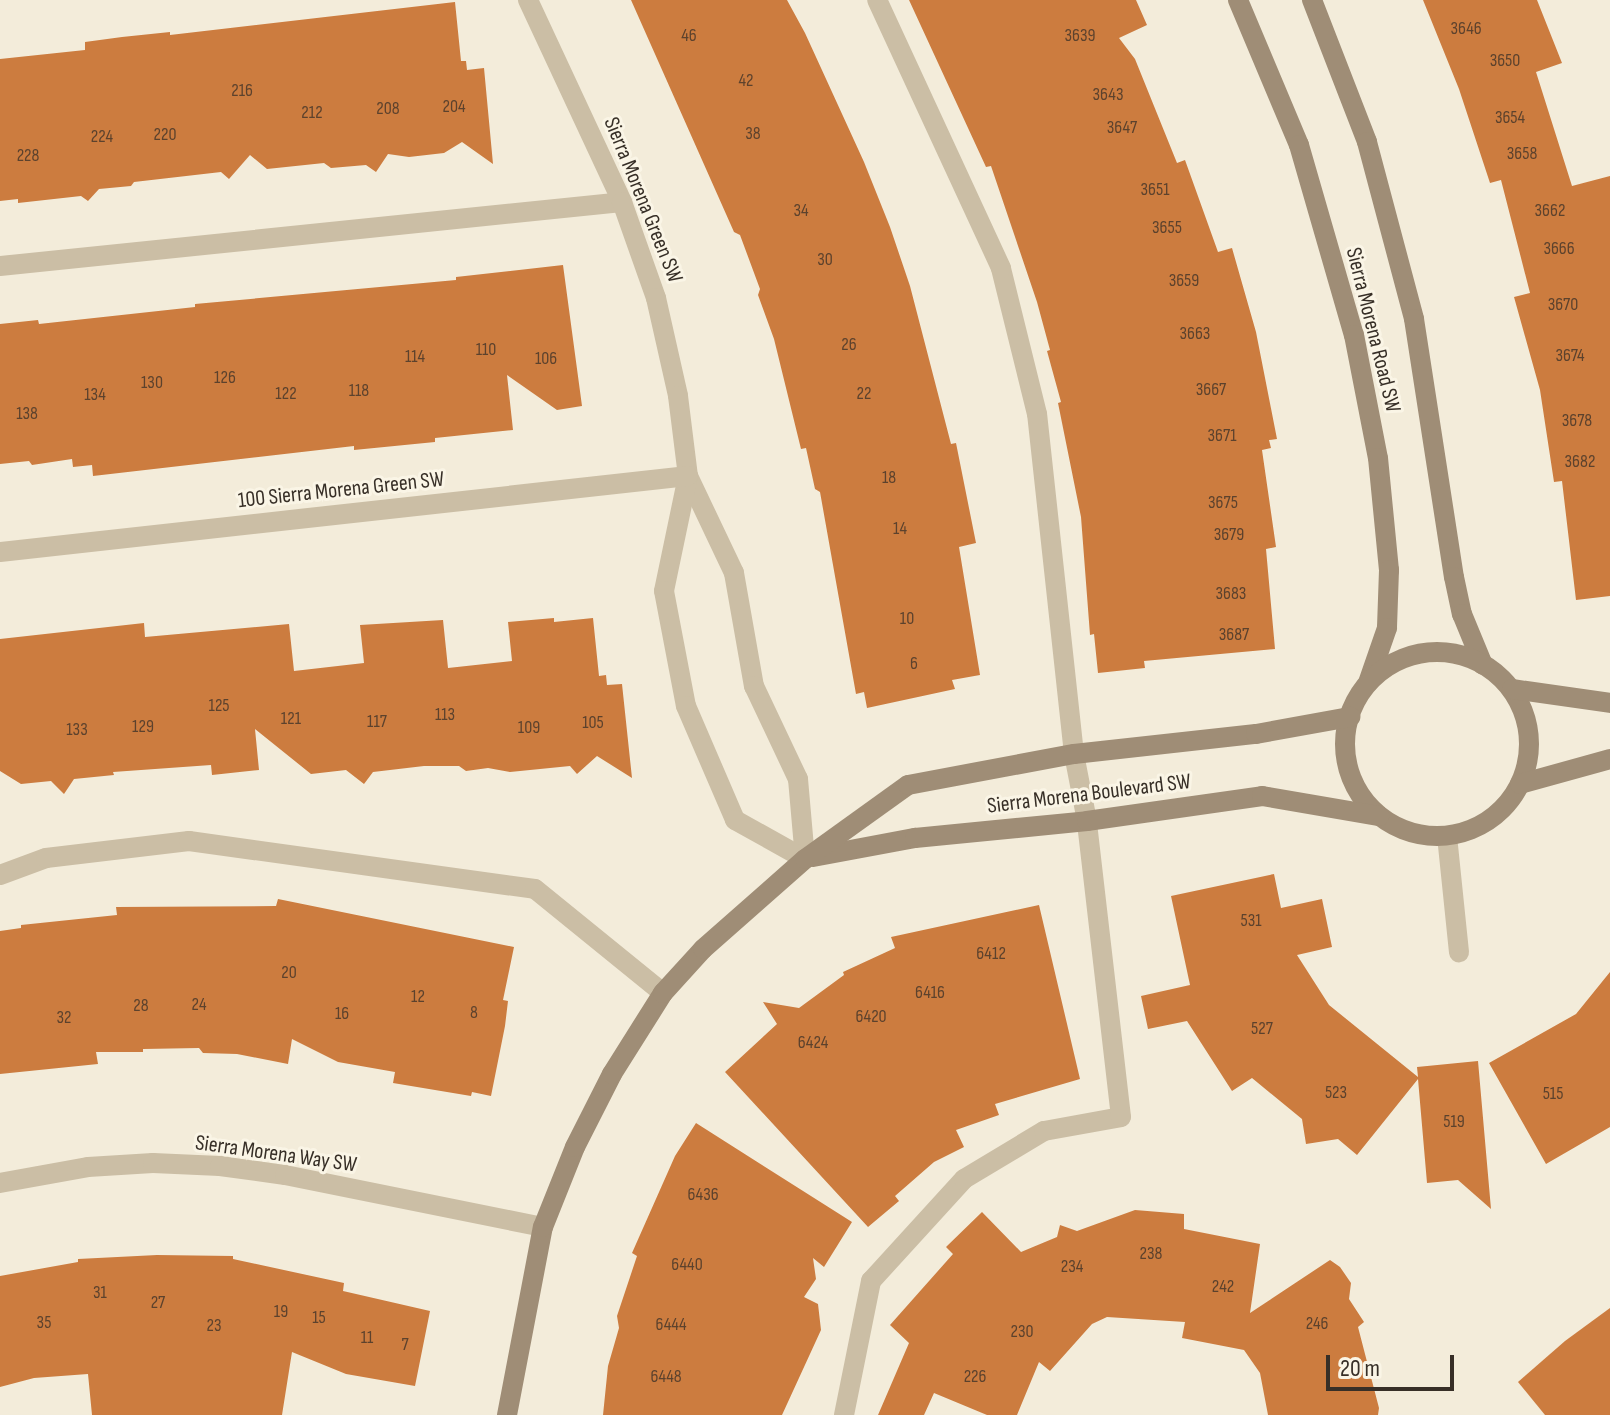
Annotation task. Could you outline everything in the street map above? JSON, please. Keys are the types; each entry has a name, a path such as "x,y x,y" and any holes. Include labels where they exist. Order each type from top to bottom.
{"street":[{"name":"Sierra Morena Green SW","path":"528,0 622,202 656,298 678,396 688,476 734,573 754,686 798,779 805,859"},
{"path":"844,1415 871,1281 964,1179 1044,1131 1121,1117 1087,821 1074,754 1037,414 1001,268 877,0"},
{"name":"Sierra Morena Road SW","path":"1238,0 1299,145 1354,335 1378,458 1389,570 1387,628 1368,683"},
{"name":"Sierra Morena Road SW","path":"1312,0 1367,142 1414,319 1459,602 1483,665"},
{"path":"0,266 622,202"},
{"name":"Sierra Morena Green SW","path":"688,476 664,591 686,706 735,820 805,859"},
{"name":"100 Sierra Morena Green SW","path":"0,552 688,476"},
{"path":"1422,654 1454,654 1483,665 1512,689 1522,706 1529,735 1527,765 1509,802 1475,828 1447,836 1415,834 1379,816 1365,803 1348,766 1346,742 1350,717 1368,683 1393,663 1422,654"},
{"path":"1512,689 1610,703"},
{"name":"Sierra Morena Boulevard SW","path":"507,1415 543,1227 575,1147 612,1074 663,993 703,949 805,859 908,785 1074,754 1256,734 1350,717"},
{"path":"1520,784 1610,759"},
{"name":"Sierra Morena Boulevard SW","path":"805,859 915,838 1087,821 1262,796 1379,816"},
{"path":"1447,836 1459,952"},
{"path":"0,875 46,858 189,841 535,889 663,993"},
{"name":"Sierra Morena Way SW","path":"0,1183 88,1167 153,1163 220,1166 285,1175 543,1227"}],"building":[{"path":"631,0 787,0 805,33 890,227 910,286 951,444 956,443 976,543 959,547 980,675 952,680 955,689 867,708 864,692 856,694 820,492 815,489 806,448 801,449 774,339 758,295 760,289 740,235 734,232"},
{"path":"909,0 1136,0 1147,25 1119,38 1135,59 1177,163 1185,160 1218,252 1232,248 1256,332 1277,439 1269,440 1271,448 1262,450 1276,547 1266,549 1275,649 1144,661 1145,668 1098,673 1094,634 1090,635 1081,517 1058,403 1061,402 1037,302 991,166 986,167"},
{"path":"1423,0 1537,0 1562,63 1536,72 1572,186 1610,176 1610,596 1576,600 1562,481 1554,482 1540,390 1514,297 1530,293 1501,180 1490,183 1459,89"},
{"path":"455,2 461,61 466,61 467,70 484,68 493,164 462,142 444,153 409,157 388,154 376,172 366,165 331,168 324,163 267,169 250,155 229,179 221,172 134,182 131,186 99,189 88,201 81,196 18,203 18,199 0,201 0,59 85,50 85,42 122,37 170,32 170,35"},
{"path":"563,265 582,406 557,410 507,375 513,430 435,438 435,442 354,450 354,446 93,476 92,465 73,467 72,459 32,465 29,461 0,464 0,324 38,320 39,324 195,307 195,304 456,280 456,277"},
{"path":"554,618 554,622 593,618 599,676 606,675 607,685 622,684 632,778 597,756 577,774 570,766 510,772 488,768 466,771 459,766 424,766 373,772 364,784 346,770 311,774 255,729 259,770 212,775 211,765 113,772 114,775 74,779 64,794 51,781 21,784 0,771 0,639 144,623 145,637 289,624 294,671 364,663 360,625 443,620 448,668 512,661 508,622"},
{"path":"1274,874 1281,908 1322,899 1332,947 1297,955 1329,1005 1418,1077 1417,1067 1478,1061 1491,1209 1458,1180 1427,1183 1418,1079 1357,1155 1338,1139 1306,1144 1302,1119 1252,1078 1232,1091 1187,1021 1148,1029 1141,996 1190,985 1171,896"},
{"path":"278,899 514,947 503,1000 508,1001 505,1026 491,1096 472,1092 471,1096 393,1083 395,1072 338,1062 292,1039 288,1064 237,1054 203,1053 199,1048 143,1049 143,1052 96,1052 98,1064 0,1074 0,931 21,928 21,925 117,915 116,907 276,906"},
{"path":"1039,905 1080,1079 995,1104 999,1115 956,1130 964,1147 934,1162 895,1196 899,1201 868,1227 725,1072 777,1024 763,1002 799,1008 844,975 843,972 895,948 891,937"},
{"path":"1610,972 1610,1127 1546,1164 1489,1063 1576,1014"},
{"path":"696,1123 852,1222 824,1267 813,1258 816,1279 804,1297 818,1304 821,1330 782,1415 603,1415 608,1366 619,1328 617,1316 637,1256 632,1253 675,1156"},
{"path":"1135,1210 1184,1214 1184,1229 1260,1244 1250,1313 1330,1260 1340,1267 1351,1283 1349,1299 1364,1322 1358,1327 1379,1408 1378,1415 1268,1415 1260,1373 1244,1350 1182,1338 1185,1322 1107,1317 1092,1324 1050,1371 1039,1362 1017,1415 987,1415 934,1393 924,1415 878,1415 909,1343 890,1325 953,1254 946,1247 982,1212 1021,1252 1057,1237 1060,1225 1077,1231"},
{"path":"157,1255 233,1256 233,1259 344,1283 343,1291 430,1311 415,1386 346,1374 292,1352 282,1415 92,1415 88,1374 34,1378 0,1387 0,1276 78,1262 78,1259"},
{"path":"1610,1308 1610,1415 1545,1415 1518,1382 1565,1341"}]}
